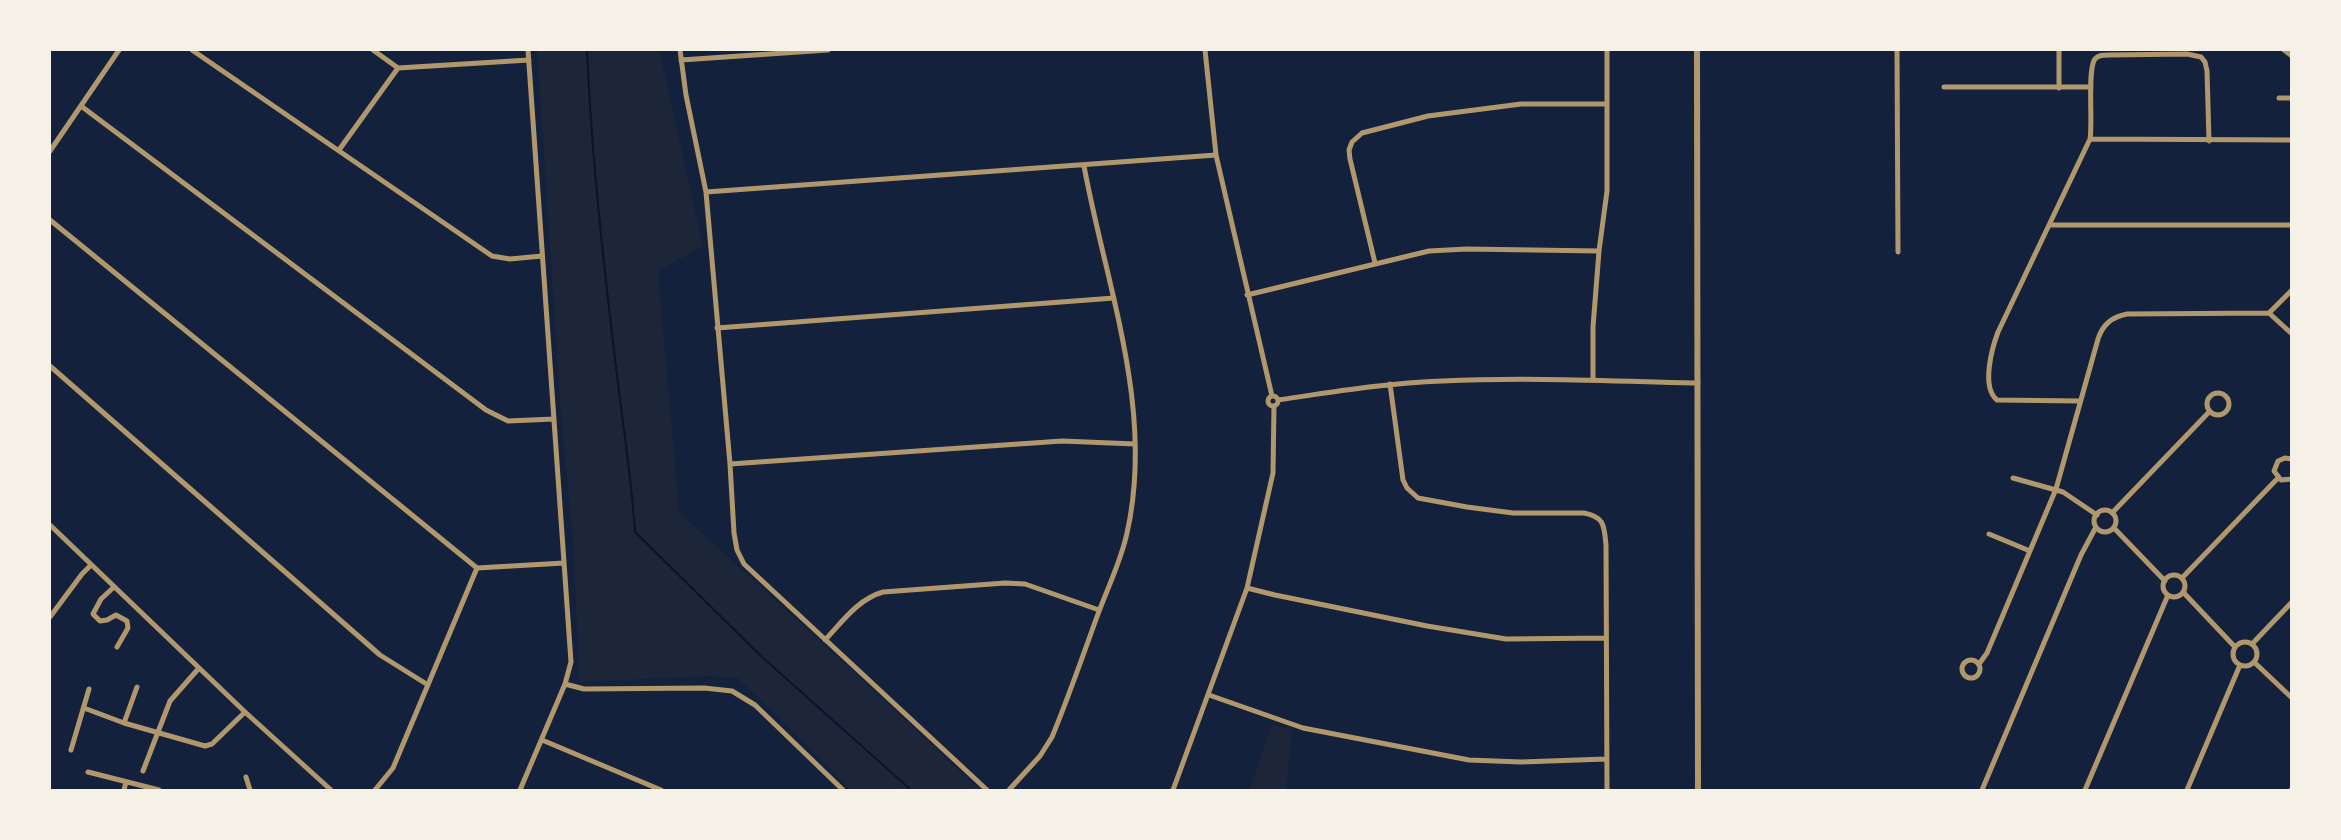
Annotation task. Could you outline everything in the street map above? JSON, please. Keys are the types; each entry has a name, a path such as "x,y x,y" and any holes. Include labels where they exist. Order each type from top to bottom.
{"street":[{"path":"50,150 119,50"},
{"path":"192,50 492,256 510,260 542,256"},
{"path":"373,50 398,68 529,60"},
{"path":"520,790 566,684 570,669 528,50"},
{"path":"680,50 706,192 737,550 744,564 987,790"},
{"path":"681,60 828,50"},
{"path":"1205,50 1216,155 1272,396 1278,400 1390,384 1443,380 1698,383"},
{"path":"1593,380 1593,327 1599,251 1607,191 1606,50"},
{"path":"1697,50 1698,790"},
{"path":"1897,50 1898,252"},
{"path":"2059,50 2059,88"},
{"path":"2284,50 2292,56"},
{"path":"2080,401 2000,401 1994,399 1991,393 1989,376 1991,350 2090,139 2092,63 2099,56 2198,55 2206,66 2209,141"},
{"path":"339,150 398,68"},
{"path":"1944,87 2091,87"},
{"path":"2279,98 2292,98"},
{"path":"1375,262 1350,159 1350,147 1357,136 1368,131 1428,116 1486,108 1521,104 1607,104"},
{"path":"81,106 486,410 508,421 554,419"},
{"path":"2090,139 2292,140"},
{"path":"706,192 1216,155"},
{"path":"1009,790 1040,756 1052,737 1115,573 1127,532 1133,490 1135,444 1133,401 1114,298 1084,166"},
{"path":"50,220 477,568 564,563"},
{"path":"2050,225 2292,225"},
{"path":"1247,295 1375,262 1429,251 1467,249 1599,251"},
{"path":"2269,313 2292,290"},
{"path":"717,328 1114,298"},
{"path":"1979,664 1987,653 2056,489 2100,333 2106,324 2116,317 2138,313 2269,313 2292,334"},
{"path":"50,366 381,655 428,685"},
{"path":"1390,384 1403,480 1407,488 1418,498 1513,513 1584,513 1596,516 1604,525 1607,790"},
{"path":"2212,394 2222,394 2227,398 2229,404 2225,412 2216,414 2210,411 2207,402 2212,394"},
{"path":"1272,396 1269,401 1274,406"},
{"path":"1173,790 1247,588 1273,473 1274,406 1278,400"},
{"path":"2112,513 2210,411"},
{"path":"730,464 1062,441 1135,444"},
{"path":"2292,459 2281,459 2274,471 2278,478 2285,481 2292,479"},
{"path":"2013,478 2056,489 2073,497 2097,515"},
{"path":"2182,578 2278,478"},
{"path":"2106,510 2112,513 2116,522 2114,528 2104,532 2096,527 2094,520 2097,515 2106,510"},
{"path":"50,525 245,712 331,790"},
{"path":"1982,790 2081,555 2096,527"},
{"path":"2114,528 2165,581"},
{"path":"1989,534 2030,550"},
{"path":"50,617 91,565"},
{"path":"375,790 393,768 477,568"},
{"path":"2173,575 2182,578 2185,585 2183,592 2178,596 2168,595 2163,587 2165,581 2173,575"},
{"path":"825,640 860,603 871,595 883,592 1005,583 1025,584 1100,610"},
{"path":"114,587 101,599 93,614 94,618 100,621 116,615 127,621 128,628 117,647"},
{"path":"1247,588 1415,623 1506,639 1605,638"},
{"path":"2183,592 2235,647 2234,659 2240,665 2246,666 2254,662 2257,651 2252,644 2241,643 2235,647"},
{"path":"2085,790 2168,595"},
{"path":"2252,644 2292,602"},
{"path":"2254,662 2292,698"},
{"path":"2187,790 2240,665"},
{"path":"142,771 175,693 199,668"},
{"path":"566,684 584,689 704,688 732,691 754,705 843,790"},
{"path":"124,723 137,687"},
{"path":"70,750 89,689"},
{"path":"1209,695 1303,728 1469,760 1521,762 1606,759"},
{"path":"84,708 124,723 208,746 245,712"},
{"path":"542,740 661,790"},
{"path":"88,772 159,790"},
{"path":"246,777 250,790"},
{"path":"124,790 126,782"}],"shaded area":[{"path":"537,50 659,50 703,246 658,271 679,512 980,790 851,790 738,678 710,676 579,682 574,550 562,427"},
{"path":"1272,725 1292,730 1286,790 1249,790"}],"waterway":[{"path":"587,50 600,221 635,532 762,657 911,790"}]}
